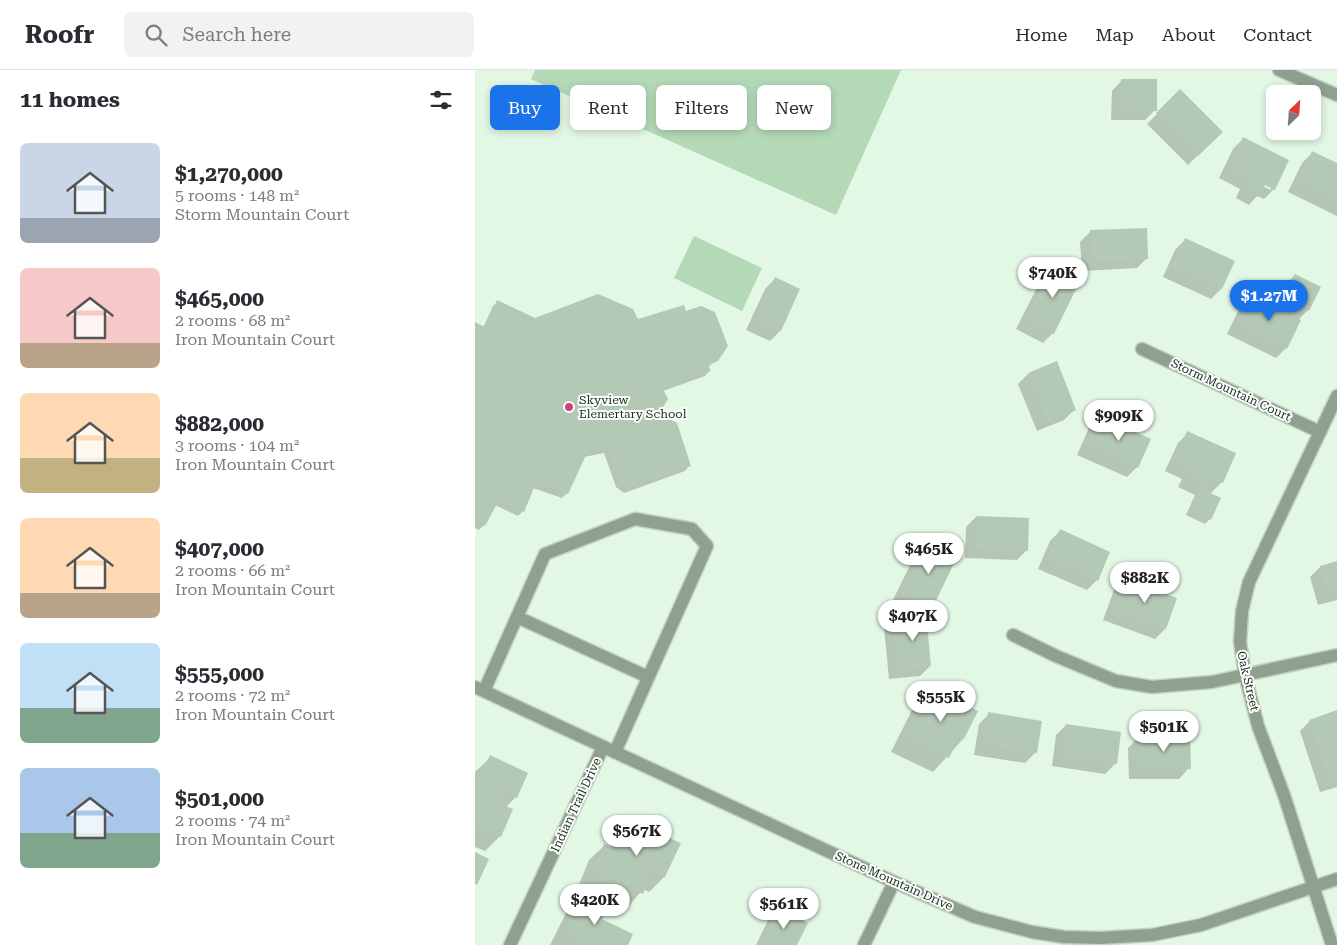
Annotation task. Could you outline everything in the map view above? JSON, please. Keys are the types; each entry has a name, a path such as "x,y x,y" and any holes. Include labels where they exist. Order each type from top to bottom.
{"street":[{"path":"1279,70 1337,95"},
{"name":"Storm Mountain Court","path":"1142,349 1320,432"},
{"name":"Oak Street","path":"1332,945 1284,795 1258,726 1245,675 1240,642 1242,611 1249,582 1337,396"},
{"name":"Indian Trail Drive","path":"510,945 609,749 648,677 707,546 693,529 635,519 545,554 517,617"},
{"path":"479,689 517,617 648,677"},
{"path":"1013,635 1056,656 1116,681 1152,687 1212,682 1337,656"},
{"name":"Stone Mountain Drive","path":"479,689 894,882 985,919 1032,932 1065,937 1100,938 1152,934 1201,925 1337,879"},
{"path":"864,945 894,882"}],"green space":[{"path":"535,70 901,70 836,215 645,130 646,85 570,85 570,96 560,92 560,85 544,85 531,79"},
{"path":"694,236 762,268 742,311 674,278"}],"building":[{"path":"1121,79 1157,79 1157,111 1121,110"},
{"path":"1180,89 1223,132 1198,156 1156,113"},
{"path":"1243,137 1289,160 1275,190 1265,185 1260,196 1245,188 1249,179 1228,168"},
{"path":"1312,151 1337,163 1337,201 1297,182"},
{"path":"1147,228 1148,259 1092,261 1090,230"},
{"path":"1185,238 1235,261 1222,289 1172,267"},
{"path":"1053,265 1081,279 1054,334 1025,319"},
{"path":"1295,274 1321,287 1309,311 1283,297"},
{"path":"775,277 800,289 781,331 755,320"},
{"name":"Skyview Elemertary School","path":"598,294 633,309 638,319 684,305 686,311 701,306 715,312 728,346 718,361 708,365 711,371 663,389 668,399 659,414 677,423 691,466 630,489 620,482 609,449 587,453 568,494 536,483 524,512 499,500 485,526 475,521 475,322 485,327 497,300 535,318"},
{"path":"1250,296 1301,320 1287,349 1236,324"},
{"path":"1057,361 1076,410 1047,422 1028,373"},
{"path":"1099,416 1151,439 1138,468 1086,445"},
{"path":"1187,431 1236,453 1223,483 1210,477 1207,485 1188,477 1191,469 1174,461"},
{"path":"1200,488 1221,498 1211,520 1190,510"},
{"path":"976,516 1029,518 1028,551 974,548"},
{"path":"1060,529 1110,552 1098,581 1047,558"},
{"path":"925,541 957,557 932,609 900,593"},
{"path":"1337,561 1337,594 1328,596 1320,566"},
{"path":"1124,579 1177,598 1166,629 1112,610"},
{"path":"926,613 931,666 899,670 894,617"},
{"path":"930,687 978,711 964,739 959,737 949,758 905,736"},
{"path":"1337,710 1337,781 1330,783 1309,720"},
{"path":"988,712 1042,721 1037,753 983,745"},
{"path":"1066,724 1121,732 1117,764 1061,756"},
{"path":"1138,736 1190,736 1191,769 1138,770"},
{"path":"490,755 528,773 517,798 507,793 502,804 513,809 501,837 475,825 475,771 482,774"},
{"path":"630,820 681,843 665,877 652,872 643,894 592,871 604,844 617,850"},
{"path":"475,852 489,859 477,885 475,884"},
{"path":"581,894 607,907 602,919 633,934 628,945 574,945 577,937 564,931"},
{"path":"777,908 808,923 797,945 760,945"}],"place":[{"name":"Skyview Elemertary School","path":"569,407"}]}
